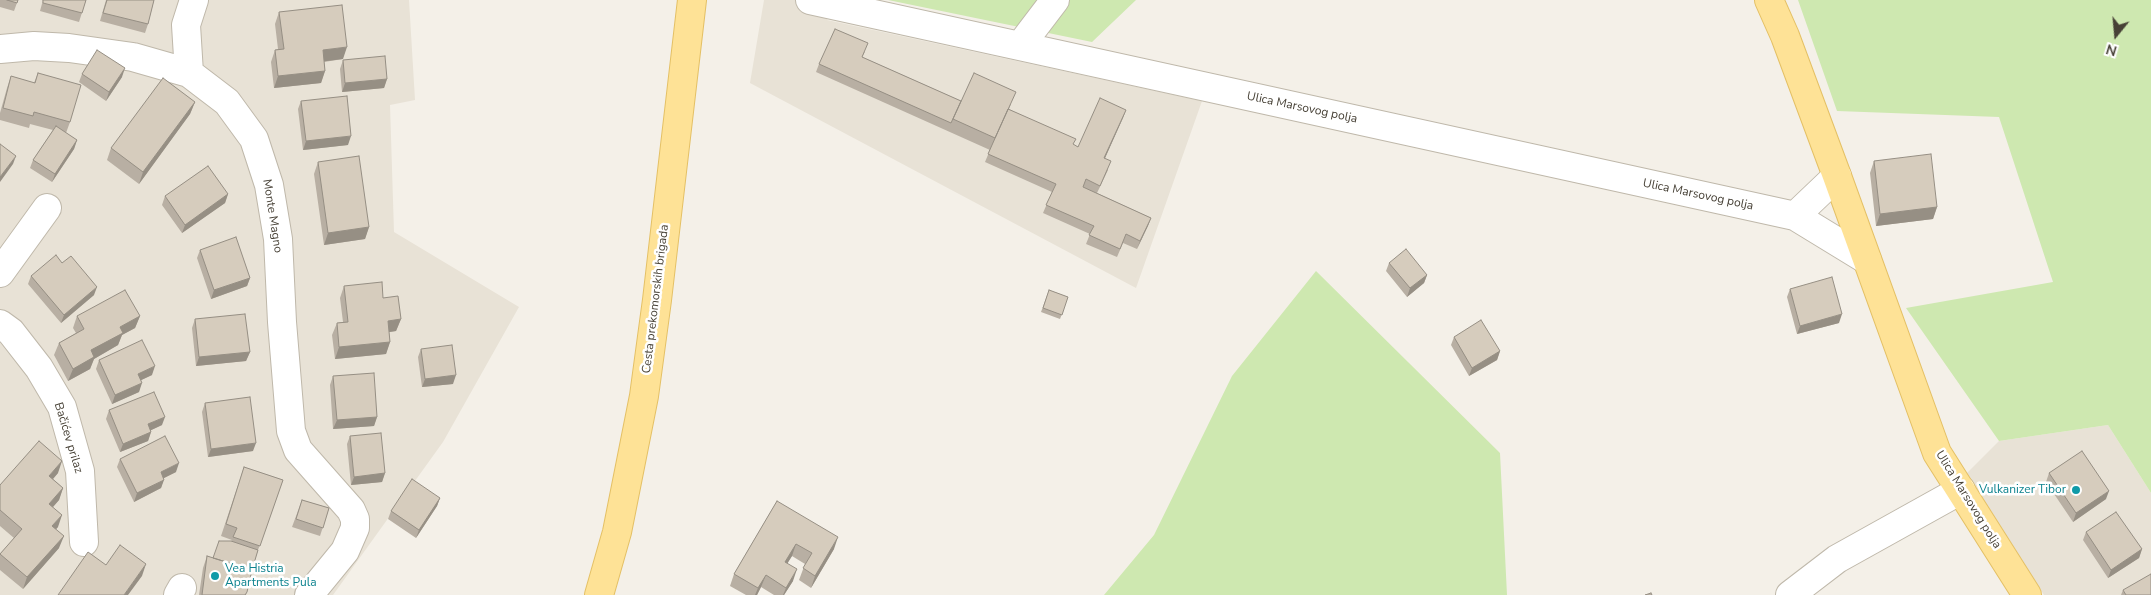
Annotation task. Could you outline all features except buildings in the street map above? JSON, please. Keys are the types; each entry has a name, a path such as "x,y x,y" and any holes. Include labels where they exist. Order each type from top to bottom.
{"main road":[{"name":"Cesta prekomorskih brigada","path":"599,595 617,532 641,413 657,300 692,0"},
{"name":"Ulica Marsovog polja","path":"1769,0 1837,176 1937,452 2027,595"}],"street":[{"path":"189,73 186,25 194,0"},
{"name":"Ulica Marsovog polja","path":"810,0 1795,216 1867,260"},
{"path":"1020,46 1055,0"},
{"name":"Monte Magno","path":"0,50 34,46 69,48 132,57 189,73 227,102 254,139 268,186 278,239 282,322 291,431 298,450 351,510 355,519 354,528 345,551 308,595"},
{"path":"1795,216 1837,176"},
{"path":"0,273 47,208"},
{"name":"Bačićev prilaz","path":"0,324 11,332 39,368 62,407 80,471 84,542"},
{"path":"1790,595 1837,559 1961,490"}],"shaded area":[{"path":"0,0 409,0 415,100 390,105 394,232 519,307 443,442 333,595 0,595"},
{"path":"764,0 841,0 827,20 1202,101 1136,288 750,83"},
{"path":"2108,425 2151,493 2151,595 2044,595 1967,473 1999,441"}],"green space":[{"path":"888,0 1136,0 1092,42"},
{"path":"1798,0 2151,0 2151,493 2108,425 1999,441 1906,308 2053,282 1999,117 1837,111"},
{"path":"1316,271 1500,453 1507,595 1104,595 1154,535 1232,376"}],"place":[{"name":"Vulkanizer Tibor","path":"2076,490"},
{"name":"Vea Histria Apartments Pula","path":"215,576"}]}
